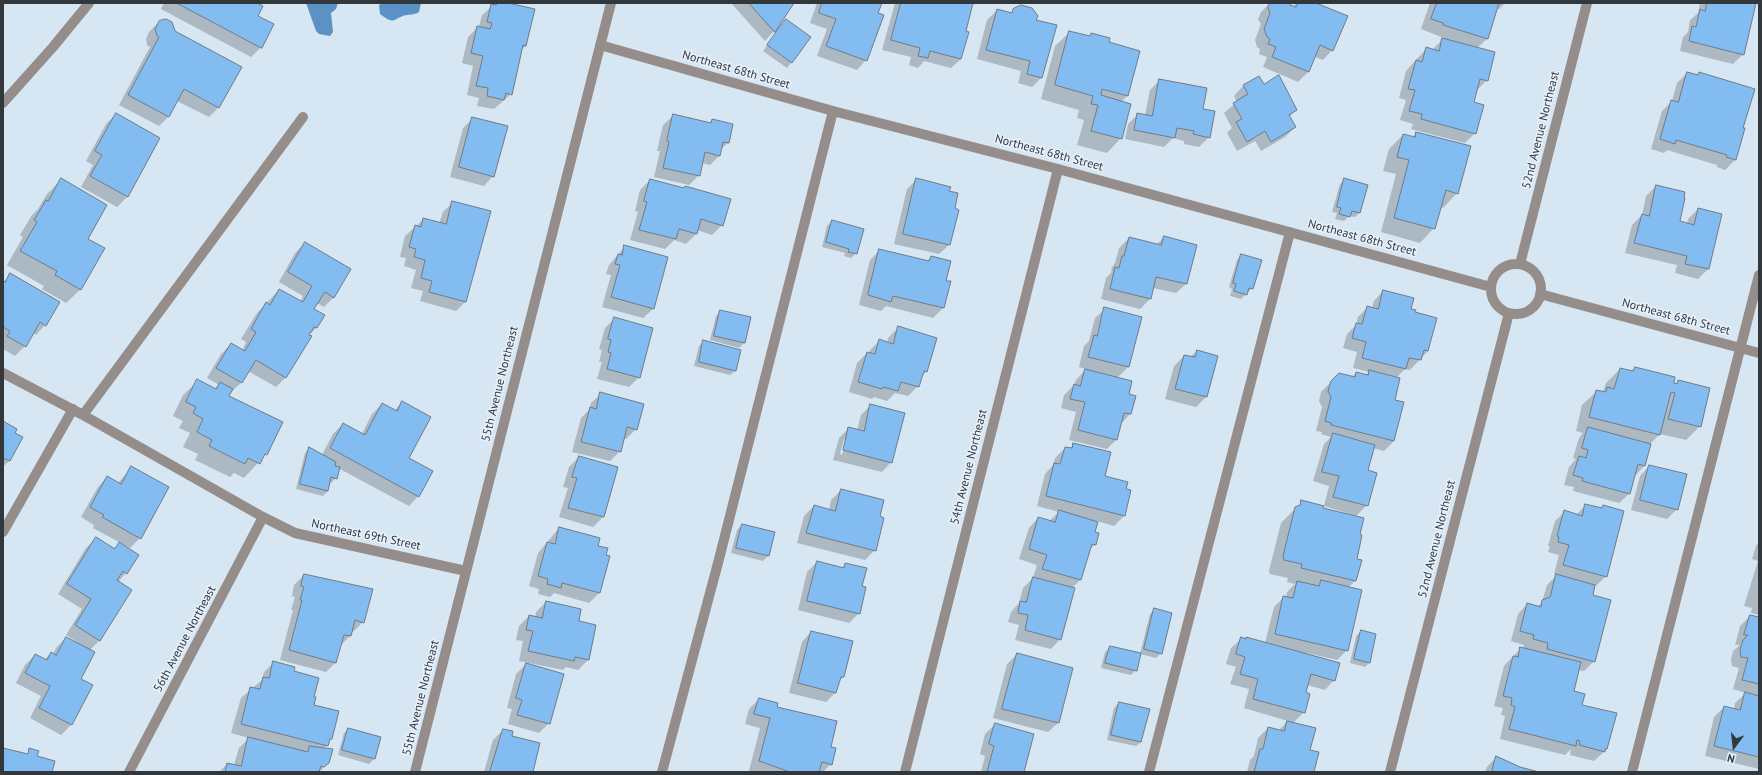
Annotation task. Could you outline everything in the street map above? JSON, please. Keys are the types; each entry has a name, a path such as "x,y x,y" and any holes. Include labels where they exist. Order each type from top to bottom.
{"street":[{"path":"3,103 53,47 89,3"},
{"name":"55th Avenue Northeast","path":"415,772 611,3"},
{"name":"52nd Avenue Northeast","path":"1520,264 1587,3"},
{"name":"Northeast 68th Street","path":"600,45 833,111 1058,169 1491,287"},
{"path":"662,772 720,555 833,111"},
{"path":"83,415 303,117"},
{"name":"54th Avenue Northeast","path":"905,772 1058,169"},
{"path":"1149,772 1290,232"},
{"path":"1520,264 1528,267 1538,278 1540,294 1538,301 1526,312 1518,314 1509,313 1501,309 1495,303 1491,296 1491,287 1493,279 1498,271 1505,266 1520,264"},
{"path":"1632,772 1759,275"},
{"name":"Northeast 68th Street","path":"1540,294 1759,353"},
{"name":"52nd Avenue Northeast","path":"1390,772 1509,313"},
{"name":"Northeast 69th Street","path":"3,373 73,409 263,517 295,532 466,571"},
{"path":"3,532 73,409"},
{"name":"56th Avenue Northeast","path":"129,772 263,517"}],"water":[{"path":"306,3 338,3 336,9 331,13 333,32 330,36 319,34 316,31"},
{"path":"382,3 421,3 419,12 403,16 392,21 380,14 379,5"}],"building":[{"path":"177,3 257,3 263,6 258,16 274,24 262,48"},
{"path":"496,3 508,3 535,9 526,46 523,45 512,95 506,93 504,100 487,96 488,88 476,86 483,56 471,53 477,26 490,29 492,23 487,22 491,4 496,5"},
{"path":"749,3 794,3 775,32"},
{"path":"822,3 882,3 878,13 884,15 867,61 826,46 836,19 819,13"},
{"path":"901,3 973,3 966,31 969,32 961,59 930,51 928,58 918,56 920,48 891,40"},
{"path":"1270,3 1291,3 1290,5 1296,7 1298,3 1316,3 1348,16 1333,51 1320,45 1309,72 1272,57 1276,47 1268,44 1270,39 1267,37 1264,29 1270,13 1268,8"},
{"path":"1437,3 1499,3 1488,39 1443,25 1443,23 1431,19"},
{"path":"1707,3 1756,3 1744,55 1689,41 1692,26 1696,27 1700,9 1705,11"},
{"path":"1021,5 1032,8 1038,16 1036,20 1057,25 1042,78 1027,74 1030,61 986,50 997,9 1012,13 1013,9"},
{"path":"166,19 172,22 175,31 242,67 219,108 184,89 169,117 128,95 159,37 157,36 155,29 159,21"},
{"path":"786,19 811,37 792,63 767,45"},
{"path":"1069,31 1090,36 1091,33 1110,38 1109,42 1140,51 1128,96 1102,89 1101,95 1131,104 1122,139 1091,131 1098,105 1091,104 1093,96 1055,85"},
{"path":"1442,38 1495,52 1488,81 1480,79 1474,102 1484,105 1476,134 1421,119 1422,114 1409,111 1415,90 1408,89 1416,60 1422,62 1426,47 1439,51"},
{"path":"1687,72 1698,75 1699,72 1755,89 1743,128 1745,128 1736,160 1726,157 1727,155 1676,140 1675,144 1660,139 1671,100 1678,102"},
{"path":"1279,75 1297,110 1289,115 1296,127 1271,142 1265,131 1247,142 1236,122 1242,119 1233,103 1248,94 1243,85 1259,76 1264,84"},
{"path":"1159,79 1207,88 1203,109 1215,111 1210,138 1193,134 1194,131 1177,128 1175,138 1134,130 1137,113 1152,116"},
{"path":"116,113 160,138 128,197 90,176 102,155 95,151"},
{"path":"673,114 711,123 712,119 733,124 729,143 723,142 720,156 705,152 700,176 663,168"},
{"path":"472,117 508,126 494,177 459,167"},
{"path":"1416,132 1471,146 1458,194 1446,190 1435,229 1394,218 1409,160 1397,157 1403,134 1415,137"},
{"path":"61,178 107,205 88,239 105,248 81,290 55,275 57,271 20,251 37,222 34,220 46,200 48,201"},
{"path":"916,178 951,187 949,191 958,193 955,208 959,210 950,245 903,234"},
{"path":"1344,178 1368,185 1360,213 1352,211 1350,217 1339,214 1341,208 1337,207"},
{"path":"650,179 684,188 685,186 731,199 723,226 701,219 697,234 679,229 676,239 639,230 647,202 644,201"},
{"path":"1656,185 1685,192 1680,221 1694,225 1698,208 1722,214 1709,269 1685,264 1687,256 1634,243 1642,214 1649,216"},
{"path":"452,201 491,211 466,302 429,292 432,281 421,278 425,260 414,257 416,249 409,247 415,225 421,227 423,218 446,224"},
{"path":"832,220 864,229 857,254 848,252 849,249 826,242"},
{"path":"1164,236 1197,245 1187,284 1156,277 1151,299 1110,289 1115,267 1119,268 1129,237 1161,245"},
{"path":"305,242 351,269 334,298 325,292 314,309 325,315 317,328 314,327 309,335 312,336 286,378 256,360 242,383 216,368 231,343 245,351 256,332 251,329 266,302 270,305 279,289 303,302 312,286 288,272"},
{"path":"624,245 668,257 654,309 611,297 620,265 615,264 618,254 622,255"},
{"path":"879,249 929,261 931,256 951,261 946,281 951,281 944,308 893,296 891,302 868,295"},
{"path":"1241,254 1262,260 1253,289 1249,288 1247,295 1234,291 1236,284 1233,283"},
{"path":"10,273 60,302 46,326 40,322 26,347 7,336 10,331 3,327 3,281 5,282"},
{"path":"1383,290 1414,298 1411,309 1416,310 1415,312 1437,318 1428,351 1424,350 1421,360 1409,358 1406,369 1362,358 1366,342 1352,338 1356,323 1362,324 1367,306 1378,309"},
{"path":"1104,307 1142,317 1129,367 1088,357 1094,335 1097,336"},
{"path":"720,310 751,317 745,343 714,336"},
{"path":"614,317 653,328 640,378 607,369 611,353 608,352 611,340 608,339"},
{"path":"898,326 937,338 927,372 924,371 919,387 901,382 898,391 883,387 882,389 858,382 867,352 875,354 879,339 893,344"},
{"path":"703,340 741,350 736,371 699,362"},
{"path":"1197,350 1218,356 1207,397 1175,389 1184,355 1195,357"},
{"path":"1635,367 1675,377 1674,383 1677,384 1678,380 1710,388 1701,427 1668,419 1675,393 1671,392 1660,435 1589,417 1596,390 1606,392 1607,387 1614,389 1620,368 1633,371"},
{"path":"1085,369 1132,381 1129,394 1136,396 1131,414 1124,413 1117,440 1078,430 1085,402 1070,399 1074,384 1080,386"},
{"path":"1369,370 1400,378 1395,400 1404,402 1394,441 1331,425 1331,423 1325,421 1331,397 1328,391 1331,381 1339,373 1355,377 1356,372 1368,375"},
{"path":"197,379 216,389 220,382 233,389 229,396 283,422 267,455 265,454 260,464 248,458 245,464 209,446 212,440 197,432 203,419 193,413 196,407 186,402"},
{"path":"600,392 644,404 637,430 627,427 621,452 581,442 590,407 596,409"},
{"path":"402,401 431,417 409,458 433,471 419,497 330,448 343,423 365,435 382,403 397,411"},
{"path":"870,404 905,413 892,463 843,450 848,427 864,431"},
{"path":"3,421 17,429 15,433 23,437 10,461 3,458"},
{"path":"1588,427 1651,444 1645,466 1638,464 1630,494 1582,481 1583,478 1573,475 1579,456 1586,458 1588,450 1582,448"},
{"path":"1333,433 1375,445 1368,470 1377,473 1368,506 1333,497 1339,476 1322,472"},
{"path":"1073,443 1111,452 1105,476 1128,482 1126,489 1131,490 1125,516 1046,496 1054,463 1060,464 1065,447 1072,448"},
{"path":"309,447 336,462 335,466 340,467 337,479 331,477 328,491 300,484"},
{"path":"579,456 618,467 604,517 568,508 577,478 572,477"},
{"path":"1649,465 1687,474 1678,510 1640,500"},
{"path":"131,466 169,487 141,539 102,517 104,515 90,507 107,476 121,484"},
{"path":"841,489 884,500 880,516 884,518 876,551 806,533 814,505 835,511"},
{"path":"1301,500 1324,506 1323,508 1364,518 1360,534 1362,535 1357,559 1362,560 1356,581 1301,568 1302,564 1284,560 1283,556 1295,507 1300,505"},
{"path":"1585,504 1602,508 1603,505 1624,511 1607,577 1563,565 1569,545 1558,542 1559,537 1557,536 1564,510 1582,516"},
{"path":"1059,510 1098,522 1095,532 1099,533 1096,545 1092,544 1081,580 1042,569 1047,555 1029,549 1038,517 1055,522"},
{"path":"742,524 775,532 769,556 736,548"},
{"path":"559,527 600,538 598,546 608,548 606,555 610,556 600,593 562,583 561,588 547,584 548,579 538,576 547,542 555,544"},
{"path":"96,537 115,549 119,542 139,555 127,574 123,571 117,580 132,590 100,641 75,625 91,599 67,584"},
{"path":"817,561 844,568 845,563 867,568 862,586 866,587 860,614 807,601"},
{"path":"304,574 373,589 364,623 355,620 351,636 344,635 336,663 289,650 302,600 300,600 304,587 301,586"},
{"path":"1556,574 1595,585 1593,595 1611,600 1595,662 1547,649 1548,643 1533,639 1534,635 1520,631 1527,603 1541,607 1542,600 1550,597"},
{"path":"1033,577 1075,588 1061,640 1025,630 1028,615 1018,613 1020,601 1026,602"},
{"path":"1321,580 1362,590 1348,651 1275,634 1283,596 1293,598 1297,581 1319,586"},
{"path":"546,601 581,609 579,621 596,625 589,660 575,657 574,661 528,651 533,631 526,630 529,615 542,618"},
{"path":"1154,608 1172,613 1162,654 1144,649"},
{"path":"1750,615 1759,617 1759,684 1742,680 1748,658 1741,657 1740,650 1743,640 1748,635 1744,635"},
{"path":"1361,630 1376,634 1370,663 1354,659"},
{"path":"811,631 853,641 844,677 841,677 836,693 798,683"},
{"path":"66,637 95,652 81,679 93,685 72,725 39,708 50,686 25,673 35,654 47,660 51,652 56,655"},
{"path":"1241,637 1246,639 1246,637 1340,663 1335,681 1311,674 1306,692 1310,694 1305,713 1253,699 1258,679 1240,674 1245,657 1236,654"},
{"path":"1110,646 1141,653 1137,671 1105,663"},
{"path":"1520,647 1581,662 1574,691 1585,694 1582,705 1617,713 1605,752 1579,745 1580,741 1577,740 1576,746 1509,729 1515,707 1511,705 1512,698 1503,696 1513,656 1518,657"},
{"path":"1017,653 1073,668 1059,723 1002,709"},
{"path":"273,661 295,667 294,671 319,678 314,697 316,697 314,705 339,711 332,739 330,739 328,746 241,724 250,687 260,689 263,677 269,678"},
{"path":"526,663 564,674 550,724 517,715 522,700 516,698"},
{"path":"1745,692 1759,696 1759,757 1714,746 1724,706 1740,710"},
{"path":"759,698 778,703 777,707 837,721 831,747 836,748 832,765 822,762 819,772 790,772 759,761 770,718 754,714"},
{"path":"1119,702 1150,709 1141,742 1111,735"},
{"path":"1287,721 1316,728 1310,750 1319,752 1314,772 1254,772 1260,749 1263,749 1268,727 1284,731"},
{"path":"995,723 1034,734 1024,772 987,772 994,746 989,744"},
{"path":"348,728 381,737 375,759 342,750"},
{"path":"503,729 513,731 512,736 540,743 533,772 490,772"},
{"path":"248,737 308,752 309,746 333,749 329,763 324,767 321,766 319,772 225,772 227,763 241,766"},
{"path":"3,748 28,754 29,748 39,751 37,756 55,761 52,772 3,772"},
{"path":"1496,756 1520,767 1539,772 1492,772"}]}
